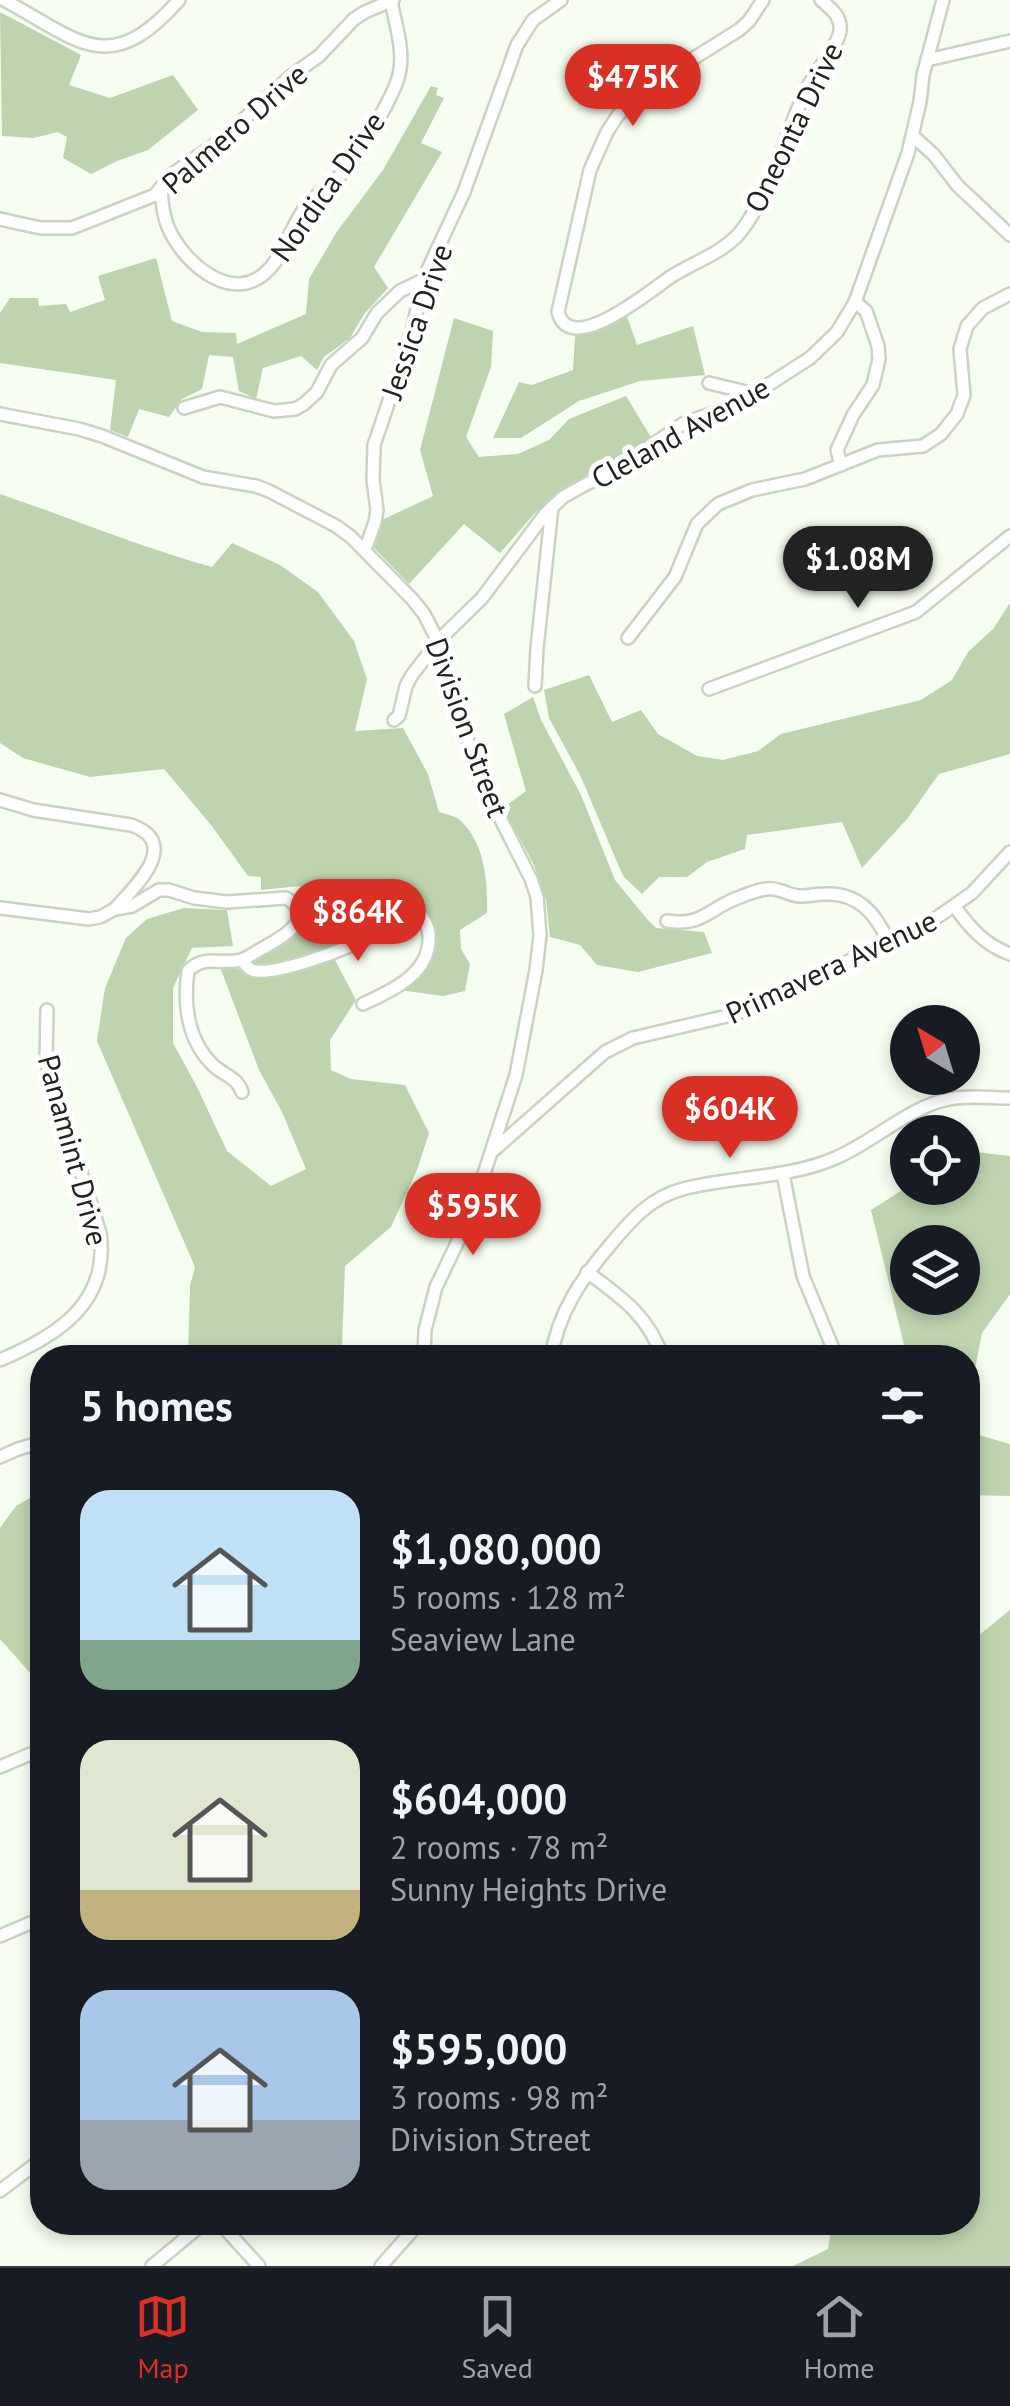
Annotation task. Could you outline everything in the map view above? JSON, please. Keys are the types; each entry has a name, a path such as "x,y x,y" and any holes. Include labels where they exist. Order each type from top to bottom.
{"street":[{"path":"4,0 84,44 104,48 126,44 165,16 178,0"},
{"name":"Nordica Drive","path":"161,190 175,241 204,272 225,282 238,283 265,273 288,243 293,226 307,206 348,168 394,88 401,63 392,0"},
{"name":"Palmero Drive","path":"0,219 41,228 72,228 156,195 171,175 221,140 318,56 354,19 392,0"},
{"name":"Jessica Drive","path":"365,550 377,510 374,446 412,333 423,280 464,192 517,46 534,20 561,0"},
{"name":"Oneonta Drive","path":"763,0 739,30 646,88 618,115 607,132 590,170 558,312 562,323 574,328 606,320 673,275 710,257 738,234 757,206 806,91 838,38 840,23 820,0"},
{"name":"Cleland Avenue","path":"394,720 399,716 406,686 438,641 482,598 552,507 574,489 631,465 684,423 754,394 825,346 846,319 913,136 942,0"},
{"path":"927,60 1010,40"},
{"path":"913,136 934,155 957,186 1010,235"},
{"path":"184,408 220,396 274,411 295,409 317,392 331,365 362,338 378,312 400,291 423,280"},
{"path":"628,638 675,577 692,534 718,504 742,493 795,482 878,450 923,446 942,434 958,414 964,395 960,349 967,326 983,308 1010,294"},
{"path":"840,465 837,450 853,415 873,386 879,360 866,311 855,302"},
{"path":"710,382 754,394"},
{"name":"Division Street","path":"0,414 78,429 203,477 256,486 336,526 413,600 438,641 478,776 538,897 540,935 516,1075 472,1214 436,1287 424,1345"},
{"path":"535,686 552,507"},
{"path":"709,689 916,612 1010,536"},
{"path":"0,800 33,810 131,825 144,832 154,846 152,863 115,909 100,918 0,908"},
{"name":"Primavera Avenue","path":"491,1153 590,1063 620,1044 736,1014 929,924 972,892 1010,852"},
{"path":"667,921 699,920 735,898 770,889 799,897 843,895 865,905 889,942"},
{"path":"115,909 132,906 160,890 228,902 286,898 293,902 298,921 288,934 242,960 198,962 188,971 189,1024 198,1048 215,1068 239,1082 242,1092"},
{"path":"954,907 977,935 1010,954"},
{"path":"242,960 249,970 258,972 286,969 360,942 394,912 408,908 419,912 429,930 424,963 395,988 362,1004"},
{"name":"Panamint Drive","path":"32,1345 78,1312 94,1290 102,1261 100,1233 46,1062 47,1010"},
{"path":"555,1345 566,1308 587,1272 638,1213 662,1196 689,1187 784,1174 834,1159 936,1102 961,1097 1010,1098"},
{"path":"784,1174 803,1276 832,1345"},
{"path":"587,1272 640,1315 658,1345"},
{"name":"Panamint Drive","path":"0,1360 30,1346"},
{"path":"0,1457 30,1445"},
{"path":"0,1767 30,1755"},
{"path":"0,1936 30,1923"},
{"path":"0,2192 30,2168"},
{"path":"152,2266 189,2235"},
{"path":"231,2235 260,2266"},
{"path":"381,2266 408,2235"}],"green space":[{"path":"0,12 81,55 69,85 110,98 173,75 198,110 148,150 91,174 63,158 67,137 58,132 33,138 2,136"},
{"path":"431,86 438,88 436,95 444,98 421,143 442,152 374,267 388,288 365,313 350,338 324,357 317,370 301,356 263,368 256,399 239,391 233,357 209,355 202,389 182,399 169,417 139,409 128,437 110,430 116,380 0,363 0,313 10,298 38,298 39,306 66,304 70,312 105,300 98,276 156,258 172,321 202,332 236,333 237,344 306,314 309,279 336,233 383,170"},
{"path":"627,316 637,345 693,326 705,375 640,381 579,401 521,438 493,438 519,382 532,385 573,370 575,336"},
{"path":"454,318 493,331 491,367 466,437 479,457 518,454 549,440 569,419 626,396 651,437 622,461 561,489 500,553 464,524 409,584 373,547 382,520 433,496 420,450"},
{"path":"0,494 212,567 232,543 280,565 318,592 354,641 367,679 355,731 403,728 428,774 439,812 461,821 480,852 486,876 487,913 460,930 461,949 470,964 465,991 443,996 400,990 426,968 435,944 429,918 409,903 388,909 362,934 307,957 273,965 250,965 251,960 285,942 299,928 304,911 300,886 261,890 261,877 248,876 164,769 90,777 23,758 0,743"},
{"path":"1010,603 1010,754 939,774 907,819 862,868 842,822 747,835 745,849 707,862 687,877 659,877 642,894 623,876 580,775 549,718 544,690 589,675 612,722 641,710 658,734 697,756 723,760 758,751 781,734 921,700 952,680 968,652 993,629"},
{"path":"533,697 581,795 615,880 656,928 704,932 712,953 638,972 597,965 580,945 550,937 546,900 534,865 503,808 526,791 504,714"},
{"path":"184,908 227,910 233,946 192,948 173,988 173,1043 227,1151 271,1186 306,1169 259,1070 220,967 268,973 334,958 356,1000 330,1040 331,1070 351,1079 405,1085 429,1133 391,1227 345,1266 342,1345 188,1345 190,1286 195,1267 97,1041 105,988 126,938 147,919"},
{"path":"980,1153 1010,1156 1010,1294 982,1333 980,1345 904,1345 897,1315 980,1315 980,1225 890,1225 890,1288 871,1210 890,1198 890,1205 980,1205"},
{"path":"980,1435 1010,1444 1010,1496 980,1495"},
{"path":"30,1498 30,1673 0,1639 0,1528 16,1506"},
{"path":"1010,1610 1010,2266 793,2266 828,2249 830,2235 980,2235 980,1634"}]}
